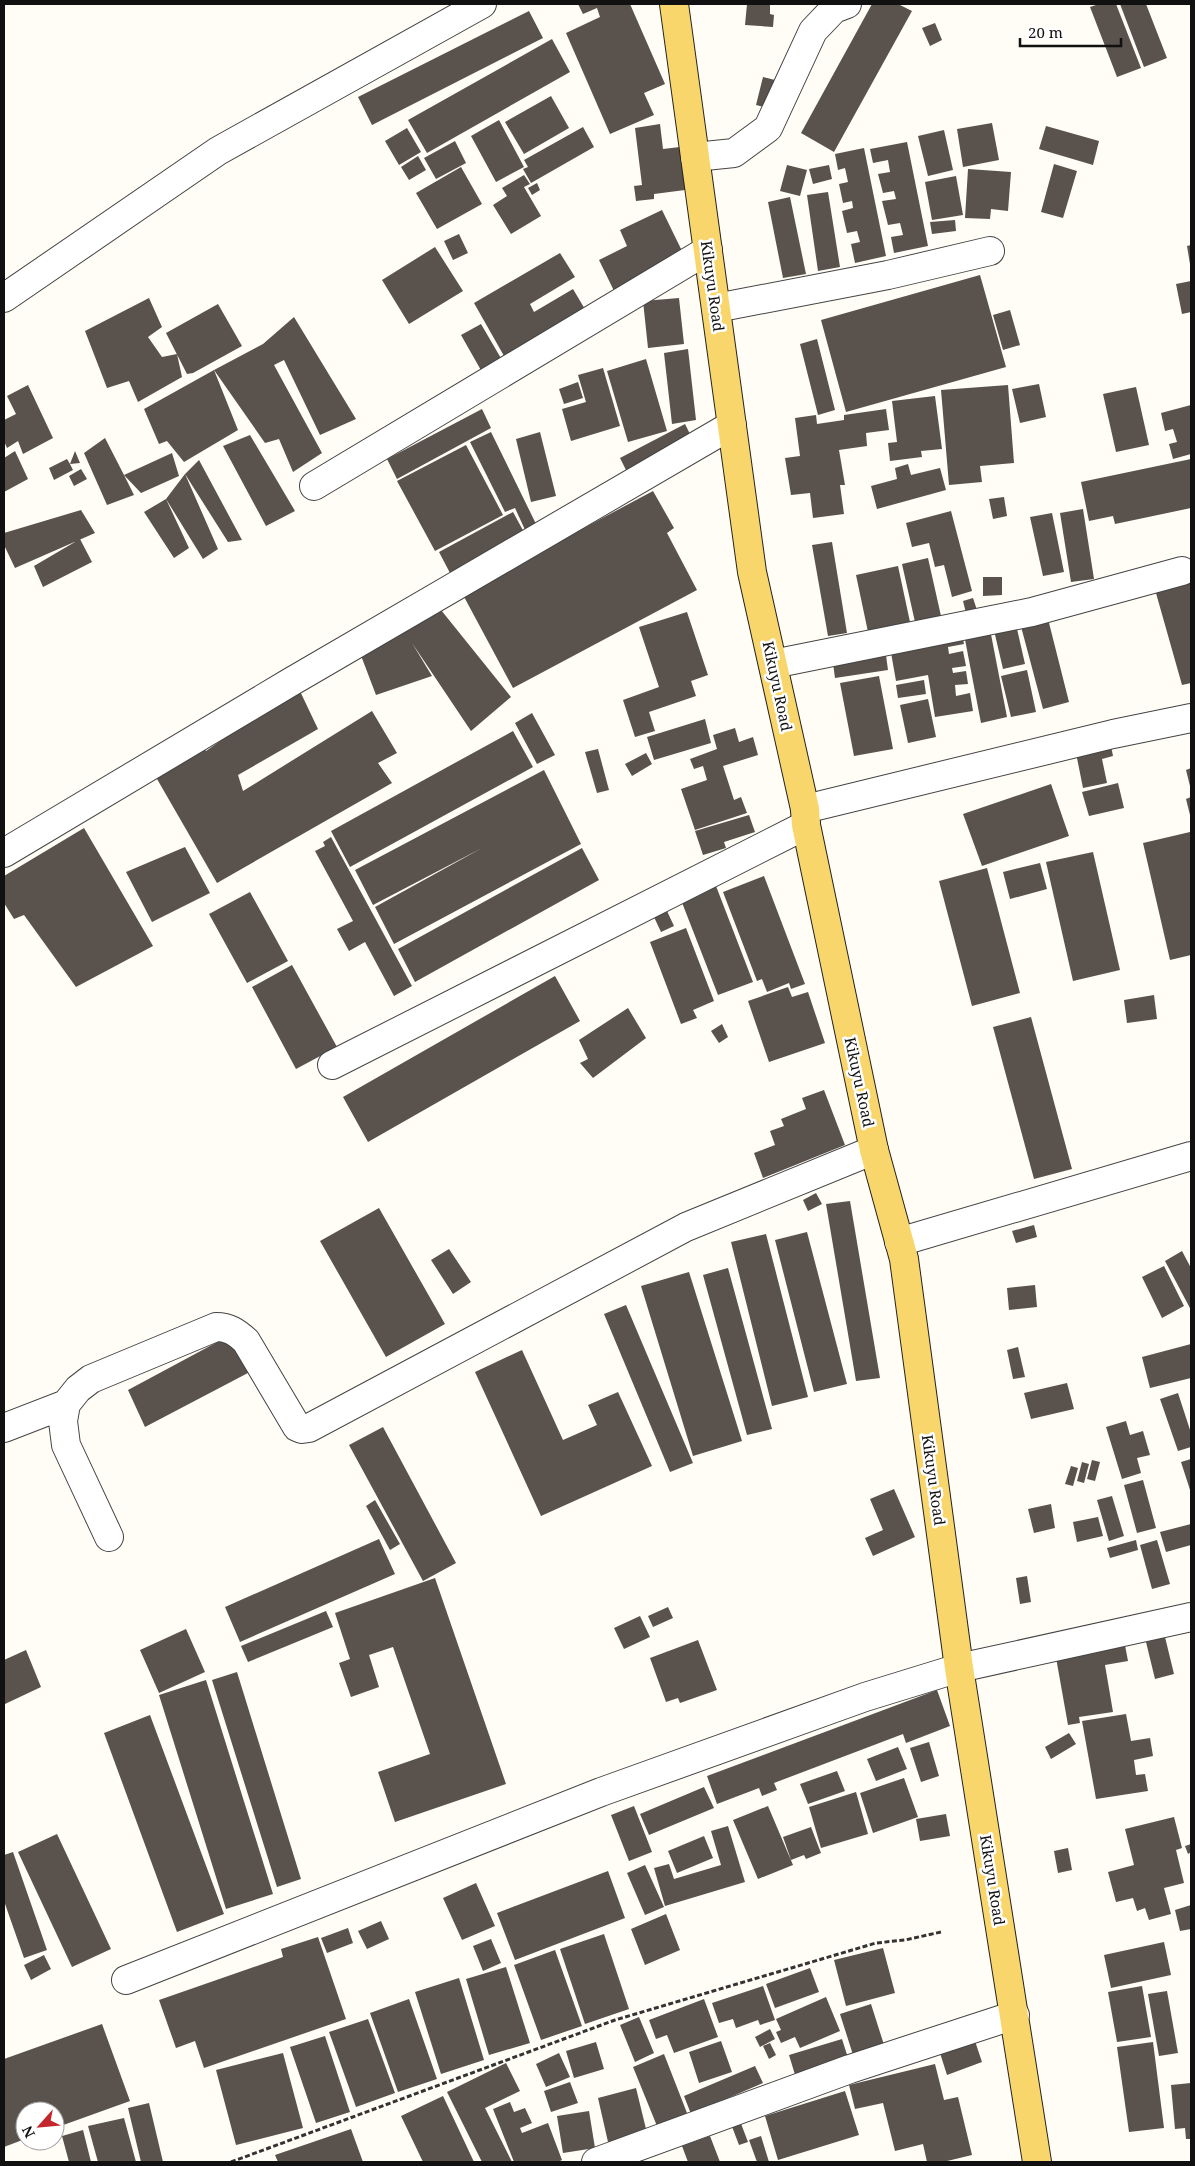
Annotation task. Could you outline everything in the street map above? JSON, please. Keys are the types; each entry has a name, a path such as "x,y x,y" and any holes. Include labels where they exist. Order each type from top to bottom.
{"main road":[{"name":"Kikuyu Road","path":"674,4 752,572 773,664 874,1150 904,1259 959,1668 1037,2162"}],"street":[{"path":"4,298 218,151 482,4"},
{"path":"695,157 734,153 768,128 813,31 834,9 847,4"},
{"path":"314,486 708,250"},
{"path":"716,308 888,275 990,251"},
{"path":"4,853 289,683 732,426"},
{"path":"773,664 1032,612 1182,571"},
{"path":"332,1065 805,817 1113,734 1191,718"},
{"path":"109,1537 66,1445 63,1421 66,1404 78,1389 92,1379 216,1327 226,1327 236,1332 246,1341 297,1427 302,1429 310,1428 686,1227 874,1150"},
{"path":"899,1242 1191,1156"},
{"path":"4,1428 66,1404"},
{"path":"126,1980 601,1792 865,1697 959,1668 1191,1617"},
{"path":"596,2162 850,2069 1015,2015"}],"path":[{"path":"231,2162 615,2020 876,1943 905,1940 941,1932"}],"building":[{"path":"578,4 630,4 665,84 644,93 654,115 610,134 566,33 600,17 597,8 583,14"},
{"path":"747,4 770,4 770,14 774,15 773,27 745,25"},
{"path":"872,4 898,4 912,11 834,152 801,133"},
{"path":"1099,4 1116,4 1141,68 1117,77 1090,7"},
{"path":"1120,4 1146,4 1167,58 1144,67"},
{"path":"529,11 543,38 372,125 358,97"},
{"path":"935,23 942,40 930,46 922,28"},
{"path":"552,39 570,72 427,153 408,120"},
{"path":"763,77 779,81 772,109 756,105"},
{"path":"551,96 569,128 524,154 505,122"},
{"path":"499,120 524,167 496,182 471,136"},
{"path":"992,123 999,160 963,167 957,129"},
{"path":"660,124 663,149 680,147 685,190 654,194 654,199 636,201 634,186 642,185 635,128"},
{"path":"1046,126 1099,141 1093,165 1039,149"},
{"path":"583,127 594,147 531,183 523,169 528,167 524,160"},
{"path":"407,128 421,152 399,165 385,141"},
{"path":"944,130 953,170 928,176 918,136"},
{"path":"455,141 466,163 436,179 424,158"},
{"path":"907,142 928,246 894,253 891,237 903,235 900,223 888,225 882,201 896,199 894,191 883,193 878,174 890,172 888,160 873,163 870,149"},
{"path":"864,148 886,256 855,263 851,244 860,242 857,231 847,233 842,211 853,208 852,201 843,203 839,184 848,182 845,168 838,170 835,154"},
{"path":"418,156 426,170 409,180 401,167"},
{"path":"1054,164 1077,171 1063,218 1041,212"},
{"path":"787,165 807,170 800,196 780,191"},
{"path":"829,165 832,179 813,184 809,169"},
{"path":"461,167 482,204 437,229 416,193"},
{"path":"968,169 1011,172 1008,211 991,209 990,219 965,218"},
{"path":"524,175 530,184 524,187 541,216 511,234 493,205 507,196 502,188"},
{"path":"956,176 963,215 932,220 925,182"},
{"path":"537,183 540,190 532,195 528,188"},
{"path":"828,192 840,267 818,271 807,195"},
{"path":"790,197 806,274 783,278 768,202"},
{"path":"662,210 683,253 617,297 599,260 627,246 620,230"},
{"path":"955,220 956,231 932,234 930,222"},
{"path":"459,234 468,253 453,260 444,241"},
{"path":"1191,245 1191,264 1190,264 1187,246"},
{"path":"435,247 463,291 409,324 382,280"},
{"path":"560,253 575,277 530,304 534,312 573,289 589,316 508,363 474,303"},
{"path":"980,275 1006,367 846,412 821,320"},
{"path":"1191,281 1191,312 1182,314 1176,284"},
{"path":"149,298 162,327 148,337 162,357 177,354 182,377 138,402 129,381 107,388 85,331"},
{"path":"679,298 684,344 648,348 643,301"},
{"path":"218,304 242,346 193,373 187,374 166,333"},
{"path":"1010,310 1020,345 1003,350 993,315"},
{"path":"294,317 356,419 320,435 284,360 274,365 322,453 293,472 279,439 265,443 214,370 263,344"},
{"path":"481,324 502,360 482,372 461,335"},
{"path":"817,339 835,410 818,415 800,344"},
{"path":"688,349 696,420 672,424 664,353"},
{"path":"646,359 667,431 628,442 607,371"},
{"path":"603,368 620,426 571,441 562,409 586,402 578,375"},
{"path":"214,370 238,430 184,462 167,441 159,444 144,409"},
{"path":"578,382 583,398 564,404 559,389"},
{"path":"1039,384 1046,417 1020,423 1012,389"},
{"path":"28,385 53,438 23,454 18,441 7,448 4,441 4,420 16,414 7,396"},
{"path":"1008,385 1014,463 980,466 982,482 949,485 941,390"},
{"path":"1136,387 1149,445 1116,452 1103,394"},
{"path":"935,396 942,449 921,451 922,457 890,461 888,443 897,442 892,401"},
{"path":"1191,405 1191,454 1173,459 1169,444 1177,442 1173,429 1165,431 1161,413"},
{"path":"482,409 491,428 397,479 387,459"},
{"path":"886,409 889,430 866,433 867,446 839,450 845,485 840,485 844,514 813,518 810,493 791,495 785,458 800,456 795,418 816,415 817,424 844,420 844,415"},
{"path":"685,424 693,440 628,474 620,458"},
{"path":"491,432 537,526 526,532 515,508 505,512 470,442"},
{"path":"540,432 556,496 531,502 516,439"},
{"path":"250,435 295,511 266,526 223,446"},
{"path":"105,438 134,495 107,505 84,453"},
{"path":"466,445 503,515 435,551 397,481"},
{"path":"15,451 28,479 4,492 4,458"},
{"path":"75,451 80,463 70,464"},
{"path":"172,453 179,476 141,493 124,475"},
{"path":"67,459 73,470 54,480 49,468"},
{"path":"1191,459 1191,508 1115,524 1113,516 1089,521 1081,482"},
{"path":"199,460 242,540 228,542 185,474"},
{"path":"908,464 911,475 940,468 946,490 877,509 871,486 897,479 895,468"},
{"path":"81,469 87,479 74,486 69,476"},
{"path":"185,474 218,549 203,559 166,499"},
{"path":"653,491 674,528 667,533 697,590 513,688 462,593"},
{"path":"1004,497 1007,516 993,519 989,499"},
{"path":"166,499 189,548 174,558 144,512"},
{"path":"1083,509 1094,579 1071,582 1060,513"},
{"path":"81,510 95,533 15,568 4,545 4,533"},
{"path":"951,511 972,591 952,597 944,565 935,567 929,543 912,547 906,523"},
{"path":"513,512 525,534 450,573 439,552"},
{"path":"1052,513 1064,572 1043,576 1030,517"},
{"path":"80,539 92,562 43,587 34,566"},
{"path":"832,542 847,633 828,636 812,545"},
{"path":"928,558 941,616 915,622 902,564"},
{"path":"898,566 910,622 868,632 856,575"},
{"path":"1191,576 1191,683 1182,685 1154,586"},
{"path":"983,577 1002,577 1002,595 983,596"},
{"path":"973,598 977,610 966,613 963,601"},
{"path":"441,610 511,697 471,731 412,643 432,676 376,695 360,653 402,627 405,632"},
{"path":"1046,611 1069,702 1043,709 1019,619"},
{"path":"687,612 708,675 691,681 696,696 649,712 655,731 635,737 623,700 659,687 639,627"},
{"path":"1015,620 1025,664 1003,669 993,626"},
{"path":"989,624 1007,717 981,723 963,629"},
{"path":"962,635 964,644 948,647 949,654 963,651 966,666 952,668 953,673 966,671 968,684 955,685 956,696 970,693 973,711 935,717 928,675 896,681 890,647"},
{"path":"885,648 888,670 835,678 832,656"},
{"path":"1027,670 1036,712 1011,717 1001,676"},
{"path":"879,676 893,749 854,756 840,683"},
{"path":"924,680 926,694 898,698 896,685"},
{"path":"298,687 318,729 238,775 243,791 372,711 397,753 378,763 392,783 217,883 153,772 196,739 206,751"},
{"path":"928,699 936,737 908,743 900,705"},
{"path":"532,713 555,755 537,764 515,723"},
{"path":"705,719 711,743 654,760 647,737"},
{"path":"735,728 739,742 753,737 758,755 723,766 734,800 741,797 747,813 695,830 681,789 707,780 703,766 694,769 690,759 717,749 713,735"},
{"path":"513,731 533,767 350,867 331,831"},
{"path":"1110,741 1113,756 1102,759 1107,783 1083,788 1075,748"},
{"path":"598,749 609,790 597,793 585,752"},
{"path":"646,753 652,764 632,776 625,764"},
{"path":"1191,768 1191,790 1186,770"},
{"path":"544,770 581,844 394,944 375,907 482,848 373,905 355,870"},
{"path":"1118,783 1124,808 1089,816 1082,792"},
{"path":"1051,784 1069,836 982,866 963,814"},
{"path":"1191,797 1191,819 1186,799"},
{"path":"749,815 755,832 724,842 726,848 703,855 695,831"},
{"path":"84,828 153,946 76,987 24,915 14,919 4,903 4,876"},
{"path":"1190,832 1191,955 1170,960 1143,843"},
{"path":"331,837 412,986 394,996 365,942 349,951 337,929 353,921 315,851 325,846 323,842"},
{"path":"185,847 210,893 152,922 126,872"},
{"path":"582,848 599,880 415,982 398,949"},
{"path":"1093,852 1120,970 1073,981 1046,862"},
{"path":"1040,863 1047,889 1010,899 1003,872"},
{"path":"987,868 1020,993 972,1006 939,881"},
{"path":"764,876 805,984 791,989 789,983 767,992 762,979 757,981 723,892"},
{"path":"716,886 753,982 718,995 681,900"},
{"path":"250,892 288,961 247,983 209,914"},
{"path":"667,911 674,926 661,932 654,917"},
{"path":"686,928 714,1001 693,1010 697,1018 681,1024 650,942"},
{"path":"292,965 337,1047 296,1069 252,987"},
{"path":"555,976 580,1021 368,1142 343,1097"},
{"path":"788,987 792,997 808,992 825,1043 769,1062 748,1001"},
{"path":"1154,995 1157,1019 1127,1023 1124,1000"},
{"path":"628,1008 646,1038 593,1078 580,1063 588,1059 579,1040"},
{"path":"1031,1017 1072,1169 1034,1179 993,1027"},
{"path":"722,1024 728,1037 719,1043 711,1031"},
{"path":"824,1090 845,1145 763,1178 754,1153 775,1145 770,1131 784,1126 781,1119 806,1109 802,1098"},
{"path":"816,1193 822,1204 808,1211 803,1200"},
{"path":"850,1201 880,1378 856,1381 826,1204"},
{"path":"379,1208 445,1324 386,1357 320,1241"},
{"path":"1034,1225 1037,1237 1016,1243 1012,1231"},
{"path":"807,1232 847,1384 814,1392 775,1240"},
{"path":"766,1234 808,1397 772,1406 731,1242"},
{"path":"449,1249 471,1282 453,1294 431,1260"},
{"path":"1182,1251 1191,1268 1191,1310 1165,1261"},
{"path":"1164,1266 1184,1306 1162,1318 1142,1277"},
{"path":"728,1268 772,1429 747,1435 703,1275"},
{"path":"689,1272 742,1441 693,1456 641,1286"},
{"path":"1035,1285 1037,1307 1009,1310 1007,1288"},
{"path":"626,1305 693,1463 670,1472 604,1314"},
{"path":"236,1332 261,1366 145,1427 128,1390"},
{"path":"1191,1344 1191,1378 1150,1388 1142,1357"},
{"path":"1018,1347 1025,1377 1013,1379 1007,1350"},
{"path":"522,1350 563,1440 597,1425 588,1405 618,1392 652,1466 541,1516 475,1372"},
{"path":"1067,1383 1074,1409 1031,1419 1024,1393"},
{"path":"1178,1393 1191,1433 1191,1447 1178,1451 1160,1399"},
{"path":"1126,1421 1130,1435 1143,1431 1150,1455 1137,1458 1141,1473 1122,1479 1106,1427"},
{"path":"383,1427 456,1563 423,1581 349,1445"},
{"path":"1191,1459 1191,1493 1181,1462"},
{"path":"1092,1460 1100,1462 1095,1481 1087,1479"},
{"path":"1082,1462 1089,1464 1084,1483 1077,1481"},
{"path":"1071,1466 1078,1468 1073,1486 1065,1484"},
{"path":"1143,1480 1156,1528 1137,1533 1124,1485"},
{"path":"894,1489 915,1537 873,1556 865,1538 883,1530 870,1499"},
{"path":"1112,1496 1124,1536 1109,1541 1097,1500"},
{"path":"375,1500 400,1544 390,1550 366,1506"},
{"path":"1051,1504 1055,1528 1034,1533 1028,1509"},
{"path":"1098,1517 1103,1536 1077,1542 1073,1522"},
{"path":"1191,1524 1191,1545 1166,1552 1160,1532"},
{"path":"379,1539 395,1574 240,1642 225,1607"},
{"path":"1136,1540 1138,1550 1110,1558 1107,1548"},
{"path":"1157,1540 1170,1584 1152,1589 1140,1545"},
{"path":"1027,1576 1031,1602 1020,1604 1016,1578"},
{"path":"435,1578 506,1784 395,1822 378,1772 430,1754 393,1647 369,1655 379,1687 351,1697 339,1663 350,1659 335,1613"},
{"path":"668,1607 673,1618 653,1627 648,1616"},
{"path":"326,1611 333,1627 248,1662 241,1646"},
{"path":"640,1616 650,1637 624,1649 614,1628"},
{"path":"186,1629 205,1672 159,1693 140,1650"},
{"path":"1165,1637 1174,1674 1155,1679 1146,1642"},
{"path":"698,1640 717,1690 680,1703 678,1698 666,1702 650,1658"},
{"path":"1124,1640 1128,1661 1105,1665 1113,1712 1079,1717 1080,1723 1068,1725 1055,1652"},
{"path":"26,1650 41,1687 5,1704 4,1660"},
{"path":"237,1672 301,1879 277,1887 212,1680"},
{"path":"206,1680 273,1894 226,1909 159,1695"},
{"path":"937,1690 950,1726 906,1743 903,1734 774,1783 777,1790 762,1796 759,1788 717,1804 707,1776"},
{"path":"1126,1714 1131,1741 1150,1738 1153,1756 1134,1760 1136,1775 1145,1774 1148,1791 1096,1799 1082,1721"},
{"path":"150,1715 224,1914 177,1932 104,1733"},
{"path":"1069,1733 1076,1744 1051,1759 1045,1747"},
{"path":"929,1742 939,1776 921,1782 910,1748"},
{"path":"898,1747 907,1769 876,1781 867,1759"},
{"path":"837,1771 845,1791 808,1804 800,1784"},
{"path":"904,1778 918,1817 873,1833 860,1793"},
{"path":"704,1787 714,1808 649,1835 640,1814"},
{"path":"856,1792 868,1834 821,1848 809,1807"},
{"path":"634,1806 652,1852 629,1861 611,1815"},
{"path":"768,1806 793,1865 758,1879 733,1820"},
{"path":"946,1814 950,1836 920,1841 916,1819"},
{"path":"1174,1817 1182,1848 1176,1850 1184,1883 1164,1888 1171,1914 1149,1920 1145,1908 1137,1911 1133,1898 1116,1902 1108,1872 1134,1865 1125,1829"},
{"path":"728,1826 745,1882 665,1906 654,1868 669,1864 674,1879 721,1865 711,1831"},
{"path":"811,1827 821,1853 806,1859 804,1855 791,1860 783,1837"},
{"path":"57,1834 111,1949 72,1967 18,1852"},
{"path":"704,1836 713,1858 677,1873 668,1851"},
{"path":"1191,1844 1191,1852 1188,1854 1185,1846"},
{"path":"1068,1848 1072,1870 1058,1873 1054,1851"},
{"path":"13,1852 47,1950 24,1958 4,1901 4,1855"},
{"path":"645,1865 664,1907 645,1915 627,1873"},
{"path":"608,1871 625,1918 515,1960 497,1913"},
{"path":"476,1883 495,1926 462,1940 443,1898"},
{"path":"1191,1905 1191,1929 1180,1931 1175,1910"},
{"path":"666,1914 680,1950 645,1965 631,1929"},
{"path":"381,1921 389,1939 367,1949 358,1931"},
{"path":"348,1928 353,1943 327,1953 321,1938"},
{"path":"604,1934 629,2009 585,2024 560,1949"},
{"path":"318,1937 346,2019 204,2068 195,2041 176,2048 159,2000 283,1957 281,1949"},
{"path":"491,1939 501,1963 483,1971 473,1946"},
{"path":"1164,1942 1171,1975 1111,1988 1104,1955"},
{"path":"883,1948 895,1993 846,2006 834,1960"},
{"path":"555,1950 582,2026 541,2040 514,1965"},
{"path":"44,1955 51,1969 31,1980 24,1965"},
{"path":"506,1967 530,2043 489,2055 466,1979"},
{"path":"810,1968 819,1992 775,2008 766,1984"},
{"path":"459,1978 484,2060 441,2074 415,1992"},
{"path":"763,1986 775,2020 760,2025 758,2020 736,2028 733,2019 719,2023 712,2003"},
{"path":"1142,1986 1151,2037 1117,2042 1108,1992"},
{"path":"1167,1991 1178,2053 1159,2056 1148,1994"},
{"path":"826,1997 840,2031 800,2048 795,2037 781,2043 776,2032 781,2030 776,2019"},
{"path":"409,1999 437,2079 398,2092 370,2013"},
{"path":"704,1999 718,2037 674,2053 667,2035 656,2039 649,2020"},
{"path":"871,2004 885,2048 854,2058 840,2014"},
{"path":"639,2017 654,2053 635,2062 620,2025"},
{"path":"368,2019 395,2093 356,2107 329,2032"},
{"path":"102,2024 130,2101 65,2124 65,2101 15,2101 15,2143 4,2147 4,2059"},
{"path":"770,2029 775,2039 760,2047 755,2037"},
{"path":"325,2036 350,2112 316,2123 290,2047"},
{"path":"842,2039 849,2061 796,2078 789,2055"},
{"path":"721,2041 732,2072 699,2083 689,2052"},
{"path":"975,2041 982,2062 947,2075 940,2053"},
{"path":"596,2042 604,2069 574,2078 566,2051"},
{"path":"1153,2042 1164,2128 1129,2132 1117,2047"},
{"path":"770,2043 776,2055 769,2059 763,2046"},
{"path":"283,2053 303,2128 236,2145 216,2070"},
{"path":"559,2053 570,2077 546,2087 536,2064"},
{"path":"664,2054 687,2113 657,2126 633,2067"},
{"path":"506,2063 520,2091 485,2108 512,2162 482,2162 447,2092"},
{"path":"935,2064 944,2100 958,2097 972,2155 943,2162 927,2162 923,2144 895,2151 883,2103 855,2109 849,2085"},
{"path":"755,2066 763,2083 691,2114 684,2096"},
{"path":"570,2082 578,2103 551,2112 544,2091"},
{"path":"1191,2083 1191,2139 1186,2139 1185,2128 1175,2129 1171,2085"},
{"path":"636,2088 647,2133 608,2142 598,2098"},
{"path":"845,2091 859,2135 778,2160 765,2116"},
{"path":"443,2096 474,2162 423,2162 401,2116"},
{"path":"510,2102 514,2112 525,2108 532,2123 520,2128 522,2133 548,2123 562,2160 558,2162 514,2162 493,2109"},
{"path":"149,2103 163,2162 141,2162 128,2108"},
{"path":"589,2111 595,2148 563,2153 557,2116"},
{"path":"124,2118 136,2162 98,2162 88,2126"},
{"path":"740,2121 748,2142 739,2145 731,2124"},
{"path":"351,2129 363,2162 278,2162 275,2155"},
{"path":"83,2130 91,2162 69,2162 65,2147 65,2135"},
{"path":"710,2136 720,2162 688,2162 682,2146"},
{"path":"761,2136 769,2162 757,2162 749,2140"}]}
